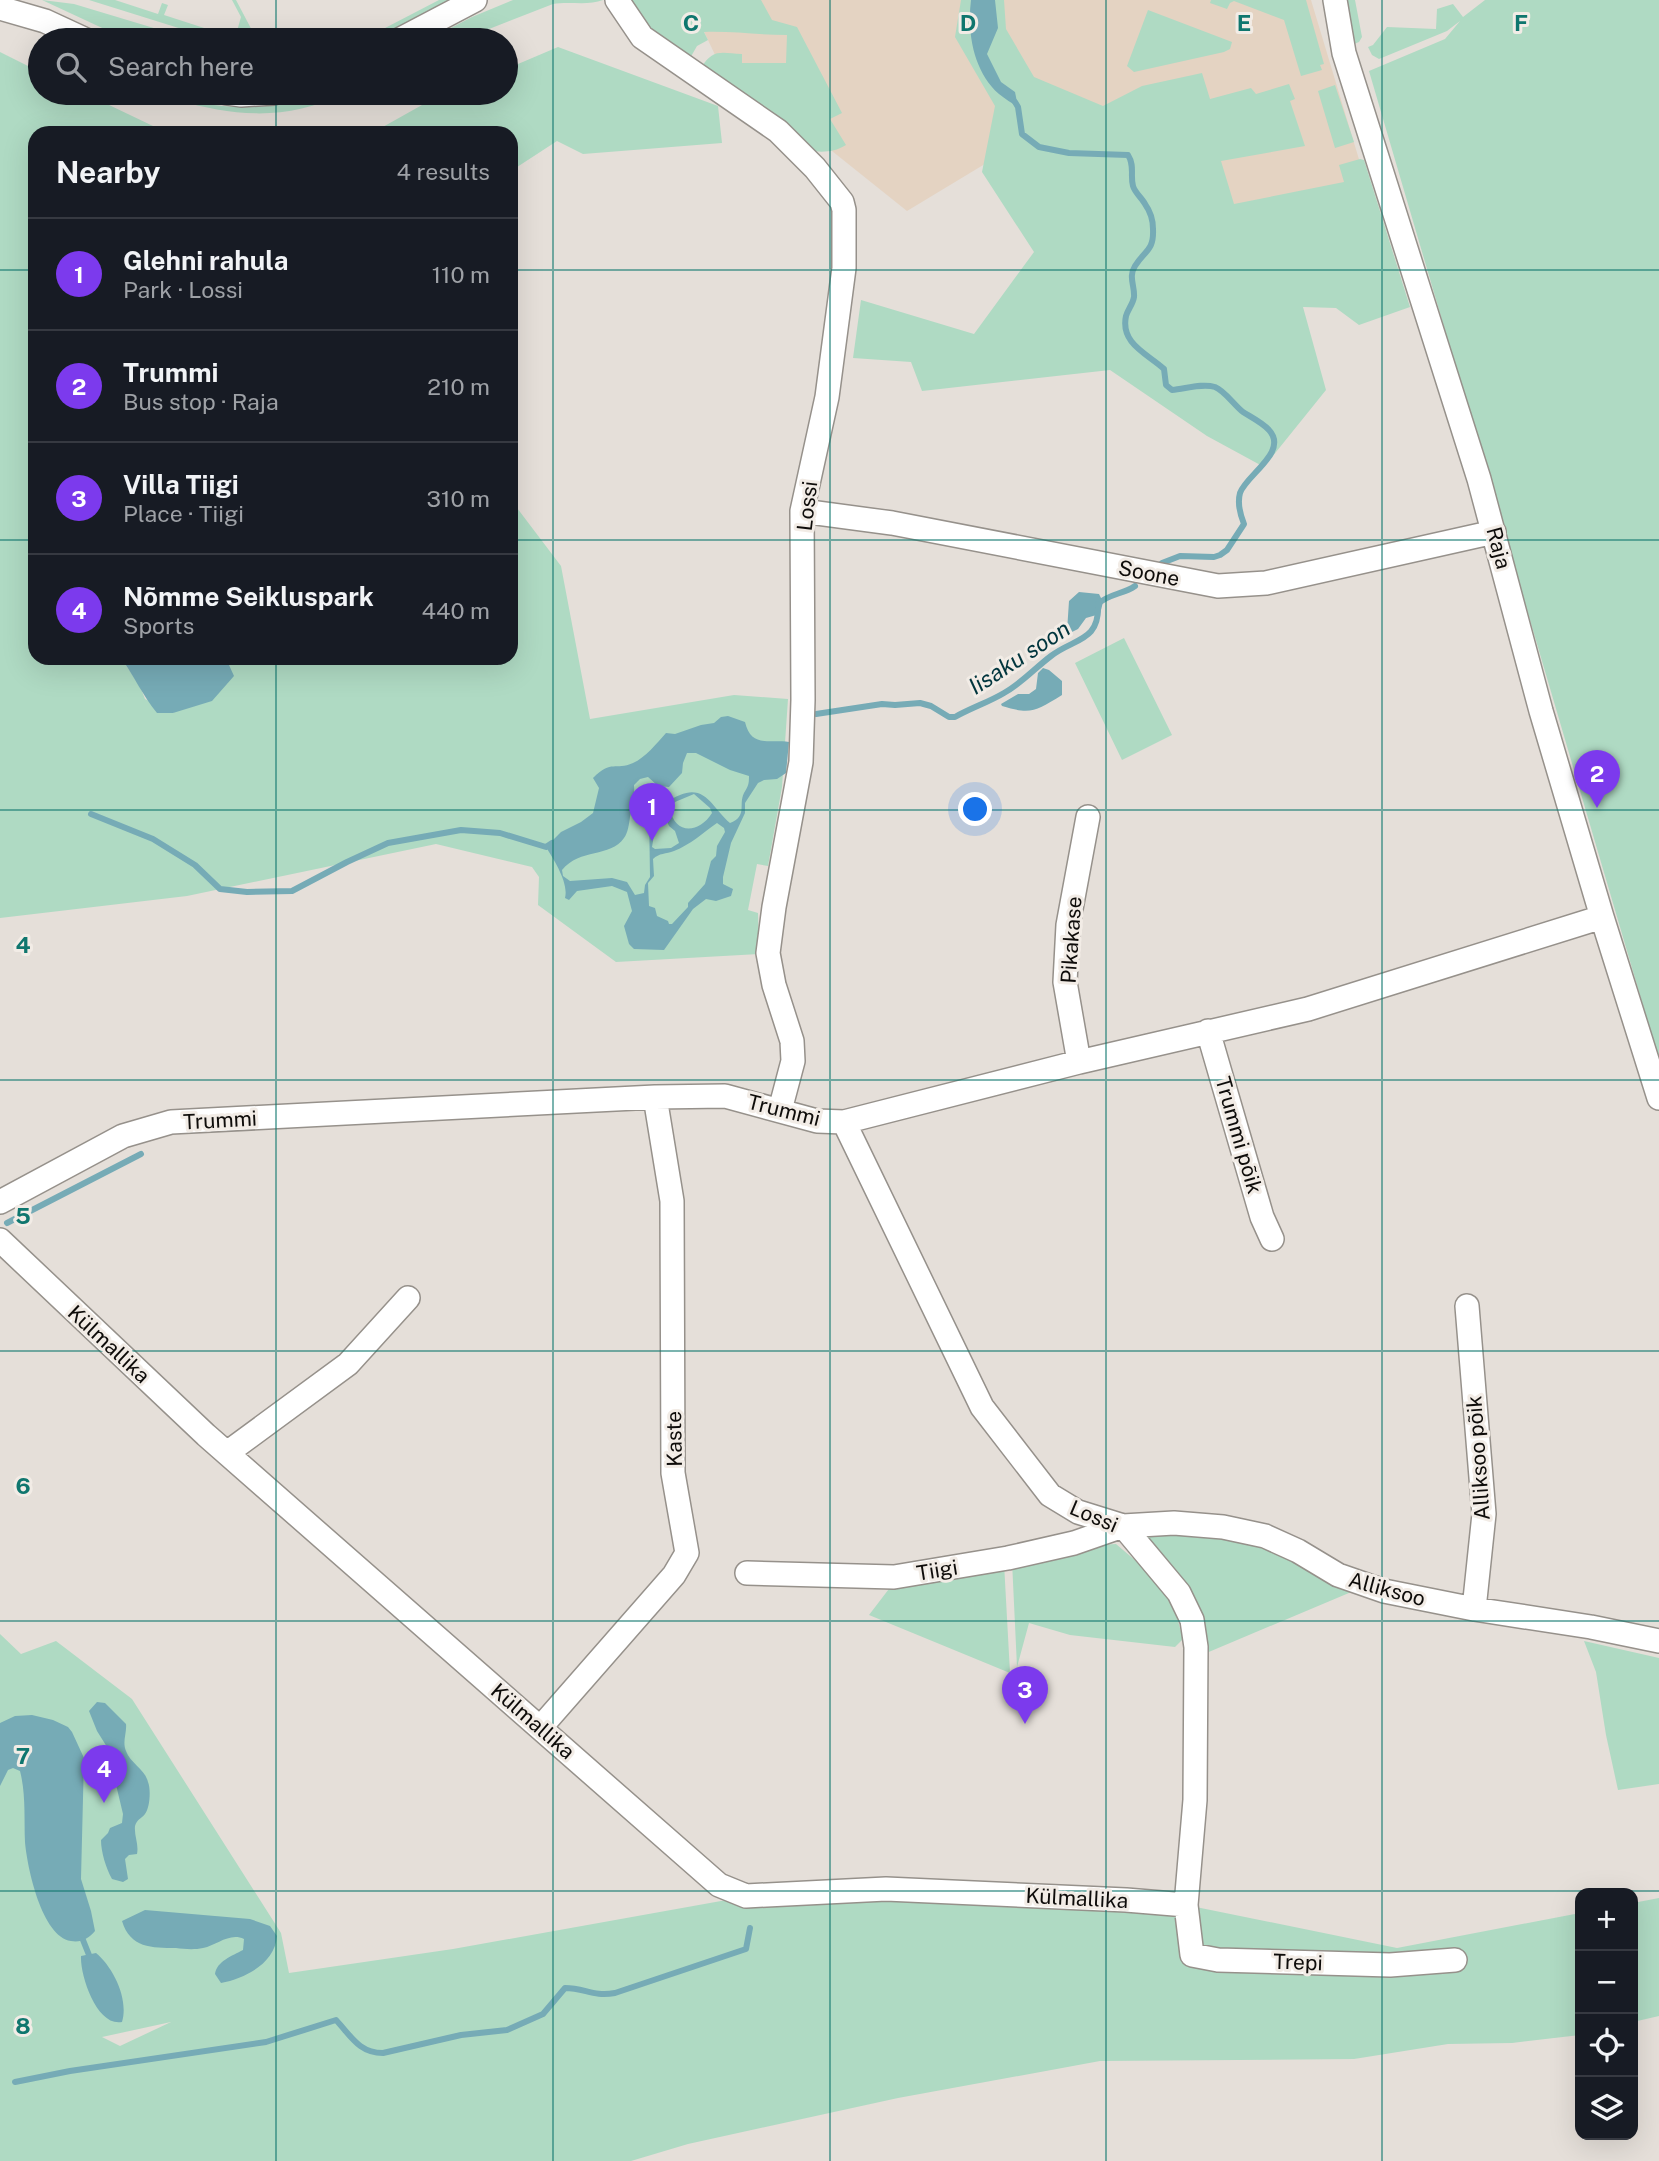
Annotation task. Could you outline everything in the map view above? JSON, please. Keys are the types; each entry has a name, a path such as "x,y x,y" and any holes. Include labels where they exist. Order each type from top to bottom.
{"street":[{"path":"422,28 475,0"},
{"name":"Lossi","path":"617,0 642,37 778,131 815,168 842,202 844,210 844,268 827,397 802,511 801,762 768,953 774,985 792,1041 793,1061 780,1110"},
{"name":"Raja","path":"1335,0 1344,53 1494,532 1541,711 1659,1098"},
{"path":"0,8 60,28"},
{"name":"Soone","path":"802,511 892,523 1218,586 1266,583 1494,532"},
{"name":"Pikakase","path":"1079,1062 1065,982 1068,925 1088,817"},
{"name":"Trummi","path":"0,1202 124,1136 171,1122 655,1097 724,1096 817,1121 844,1122 1079,1062 1308,1009 1602,917"},
{"name":"Trummi põik","path":"1208,1031 1262,1217 1272,1239"},
{"name":"Kaste","path":"540,1728 674,1575 687,1553 673,1473 672,1202 655,1097"},
{"name":"Lossi","path":"844,1122 982,1407 1050,1495 1078,1512 1123,1526 1179,1593 1192,1620 1196,1647 1195,1800 1186,1905"},
{"name":"Külmallika","path":"0,1240 227,1453 719,1885 746,1896 886,1889 1186,1905"},
{"path":"227,1453 348,1364 408,1298"},
{"name":"Alliksoo põik","path":"1467,1306 1484,1514 1474,1609"},
{"name":"Alliksoo","path":"1123,1526 1174,1523 1223,1527 1265,1536 1298,1551 1338,1575 1384,1591 1474,1609 1591,1627 1659,1642"},
{"name":"Tiigi","path":"747,1573 894,1577 1008,1558 1073,1543 1123,1526"},
{"name":"Trepi","path":"1186,1905 1192,1955 1219,1960 1390,1965 1455,1960"}],"shaded area":[{"path":"689,0 1311,0 1361,166 1346,185 1229,208 1053,123 907,211 717,59"}],"green space":[{"path":"42,0 74,4 154,28 102,28"},
{"path":"89,0 115,0 158,14 162,3 168,5 164,15 204,28 179,28"},
{"path":"232,0 236,0 251,28 238,28 241,17"},
{"path":"439,0 452,0 398,28 385,28"},
{"path":"513,0 603,0 553,4 492,28 451,28"},
{"path":"628,0 761,0 772,20 797,27 842,113 830,119 846,145 832,151 808,151 701,68 710,57 723,53 742,54 742,63 786,63 787,35 704,32 708,40 697,46 689,60 650,35"},
{"path":"961,0 1004,0 1006,29 1034,77 1103,106 1142,86 1202,73 1210,99 1251,88 1256,94 1289,84 1295,99 1290,101 1305,146 1221,161 1234,204 1344,182 1339,165 1364,160 1410,307 1359,325 1336,308 1303,307 1326,390 1264,467 1207,436 1110,370 922,391 911,362 853,358 861,300 974,334 1034,252 982,172 995,106 955,37"},
{"path":"1211,0 1306,0 1324,64 1320,65 1322,70 1301,76 1284,20 1234,1 1227,9 1210,3"},
{"path":"1347,0 1355,0 1362,37 1354,44"},
{"path":"1485,0 1659,0 1659,1060 1369,71 1445,39 1460,21 1447,31 1379,59 1372,55 1368,47 1373,45 1387,27 1436,29 1437,9 1453,4 1463,17"},
{"path":"1148,10 1232,42 1230,49 1134,72 1127,66"},
{"path":"558,47 718,106 722,143 583,154 557,141 518,166 518,126 385,126 422,105 518,105 518,64"},
{"path":"0,52 28,66 28,105 109,105 153,126 28,126 28,665 126,665 145,699 173,713 229,665 518,665 518,509 561,566 590,719 734,695 788,699 782,787 768,866 757,864 748,910 758,913 759,954 616,962 538,905 539,877 532,867 436,844 187,896 0,918"},
{"path":"1335,85 1354,142 1335,148 1318,91"},
{"path":"196,105 233,107 314,105 283,112 241,113"},
{"path":"1124,638 1172,735 1122,760 1075,663"},
{"path":"1177,1534 1257,1540 1356,1590 1204,1654 1147,1536"},
{"path":"1116,1544 1143,1567 1173,1603 1183,1639 1175,1647 1070,1635 1029,1623 1017,1667 1012,1561 1081,1546"},
{"path":"1004,1563 1010,1673 869,1615 895,1581"},
{"path":"0,1634 21,1654 56,1641 132,1699 281,1933 289,1973 453,1949 721,1901 886,1889 1186,1905 1397,1948 1575,1914 1575,2036 1512,2043 1448,2044 1354,2059 1100,2061 898,2098 688,2144 631,2161 0,2161","holes":["171,2022 120,2046 102,2037"]},
{"path":"1584,1641 1659,1658 1659,1784 1618,1790 1596,1672"},
{"path":"1659,1898 1659,2016 1638,2021 1638,1951 1638,1902"}],"water":[{"path":"971,0 995,0 998,28 987,54 1001,82 1015,92 1018,107 990,85 978,63 971,38"},
{"path":"1079,592 1099,594 1103,602 1100,614 1086,618 1078,629 1067,631 1069,601"},
{"path":"125,665 229,665 234,676 212,701 173,713 157,713"},
{"path":"1043,668 1062,681 1062,695 1033,710 1002,706 1001,704 1018,694 1029,694 1036,689 1038,673"},
{"path":"728,716 745,722 756,739 789,742 786,773 777,779 758,783 745,803 745,813 731,843 723,877 723,884 733,889 731,896 716,901 706,899 693,909 664,950 634,949 629,944 624,926 632,911 627,892 612,886 577,891 569,900 565,898 563,879 546,847 561,832 593,813 599,788 593,778 599,772 637,761 666,733 675,734 714,723 721,717","holes":["687,753 696,753 749,776 742,797 741,814 736,820 730,823 703,795 696,793 689,792 653,806 649,812 650,877 644,893 635,895 627,882 612,878 570,881 563,876 562,870 569,863 611,848 624,838 634,785 640,779 648,777 658,786 669,787 682,773","694,794 712,813 701,825 694,828 682,827 672,817 670,808 675,802","658,812 663,812 679,843 671,848 652,847","717,823 724,828 725,832 717,846 716,856 711,861 705,884 688,903 688,907 669,924 657,916 655,908 649,906 648,883 654,876 653,859 686,845"]},
{"path":"97,1702 105,1703 126,1724 126,1751 144,1773 149,1785 148,1807 135,1826 137,1854 129,1855 125,1859 128,1879 123,1882 112,1879 102,1850 101,1840 110,1828 122,1823 123,1814 107,1747 89,1711"},
{"path":"32,1715 68,1727 84,1758 81,1879 95,1931 78,1941 61,1937 44,1915 38,1899 26,1853 20,1771 13,1768 8,1770 0,1786 0,1723 15,1716"},
{"path":"145,1910 250,1919 270,1926 277,1936 275,1946 258,1968 221,1983 215,1974 216,1969 226,1959 243,1950 244,1939 229,1938 196,1949 143,1945 130,1937 122,1921"},
{"path":"96,1953 108,1966 118,1984 123,2003 122,2022 105,2017 87,1987 81,1956"}],"waterway":[{"name":"Iisaku soon","path":"1015,102 1022,134 1039,147 1069,153 1128,155 1133,186 1152,219 1153,236 1150,246 1133,270 1134,297 1126,316 1127,334 1137,347 1164,369 1166,385 1172,390 1199,386 1215,387 1243,412 1266,427 1274,438 1270,455 1240,493 1239,509 1244,524 1227,550 1214,557 1180,556 1162,563"},
{"name":"Iisaku soon","path":"816,714 882,704 920,703 949,717 955,717 1011,689 1051,656 1084,638 1095,626 1098,604 1135,586"},
{"name":"Iisaku soon","path":"91,814 153,839 195,865 220,889 247,892 292,891 388,843 461,830 500,833 546,847 552,843"},
{"name":"Iisaku soon","path":"7,1223 141,1154"},
{"path":"15,2082 70,2071 266,2042 336,2020 362,2047 383,2053 461,2035 507,2030 543,2014 565,1988 601,1994 615,1993 746,1949 750,1928"},
{"path":"83,1940 89,1955"}],"place":[{"name":"Trummi","path":"1597,808"},
{"name":"Glehni rahula","path":"652,841"},
{"name":"Villa Tiigi","path":"1025,1724"},
{"name":"Nõmme Seikluspark","path":"104,1803"}]}
